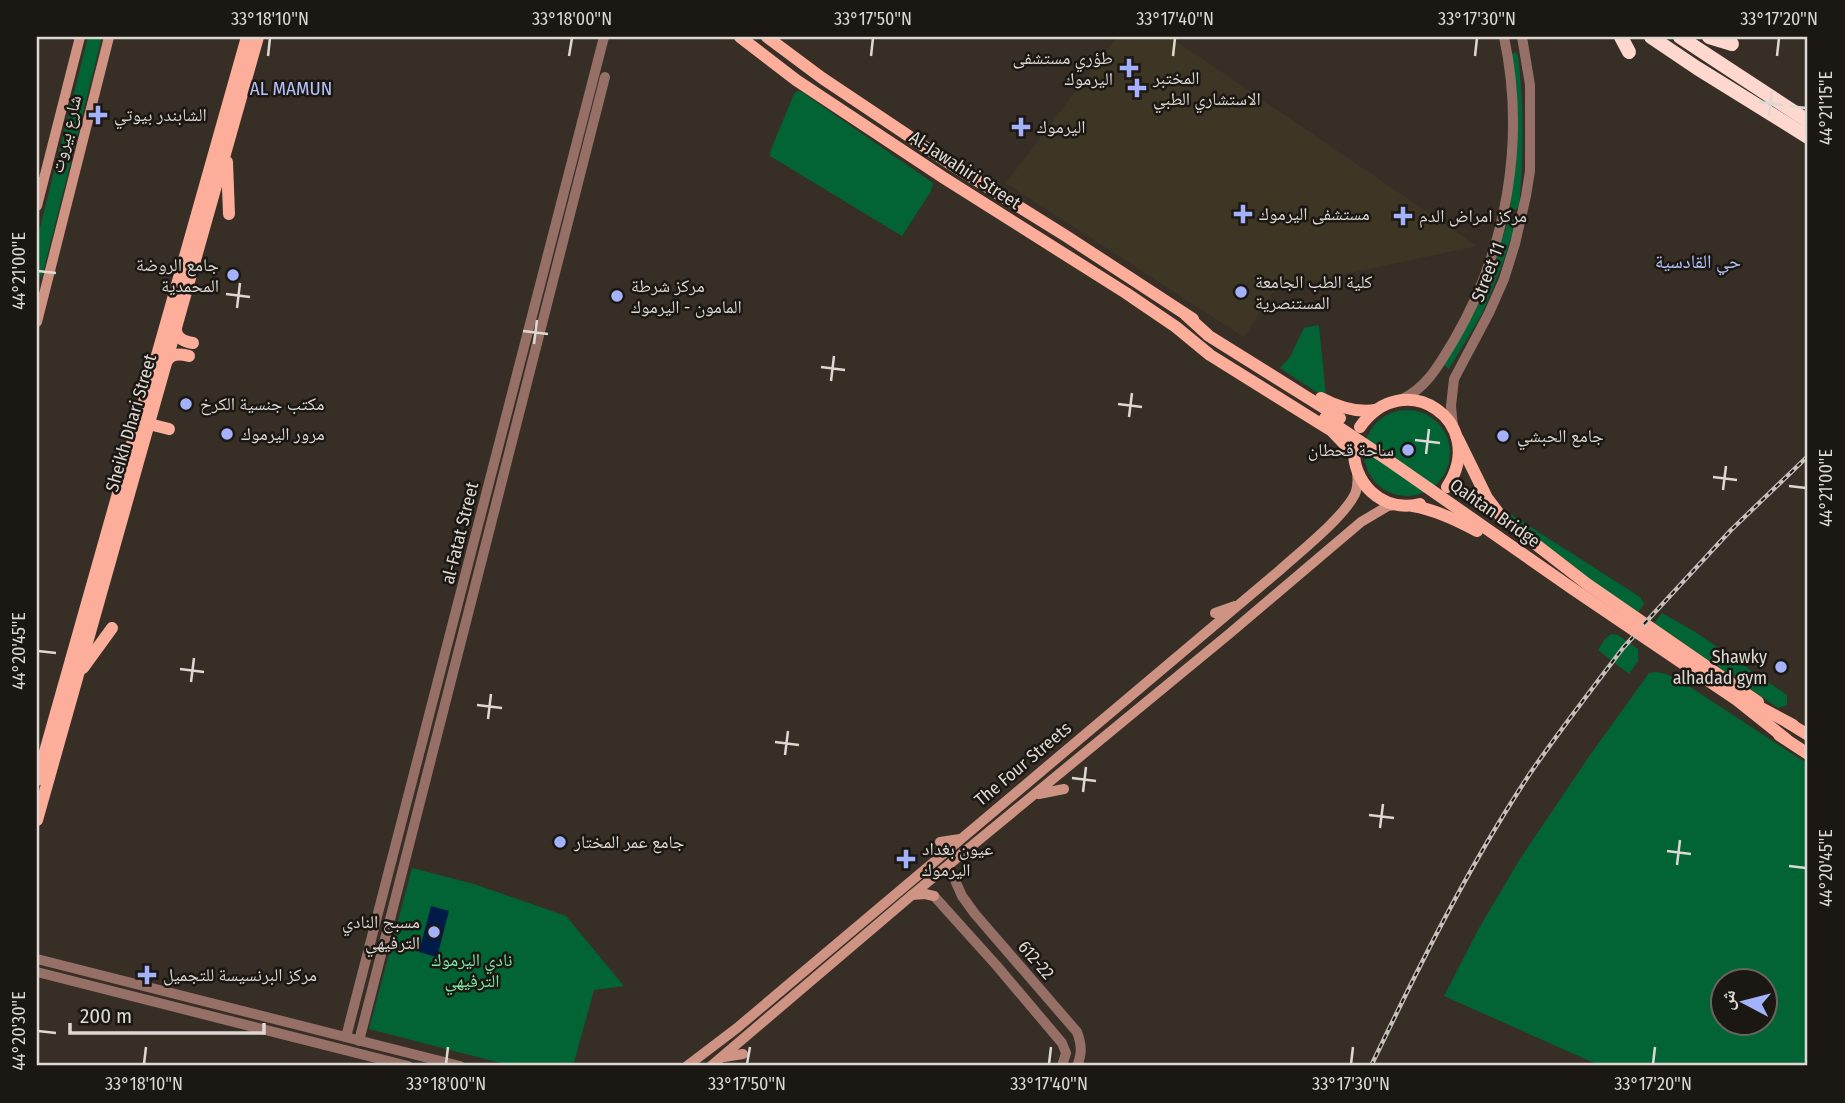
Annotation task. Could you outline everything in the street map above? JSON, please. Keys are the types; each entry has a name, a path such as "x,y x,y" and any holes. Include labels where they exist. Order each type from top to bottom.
{"highway":[{"path":"1621,37 1629,52"},
{"path":"1651,37 1808,137"},
{"path":"1680,37 1808,121"},
{"path":"1709,37 1732,44"}],"main road":[{"name":"شارع بيروت","path":"37,206 41,172 80,37"},
{"name":"شارع بيروت","path":"37,322 109,37"},
{"name":"Sheikh Dhari Street","path":"37,780 247,37"},
{"name":"Sheikh Dhari Street","path":"37,820 258,37"},
{"name":"Al-Jawahiri Street","path":"740,37 796,80 1176,327"},
{"name":"Al-Jawahiri Street","path":"767,37 822,78 951,165 1186,315"},
{"path":"228,144 229,214"},
{"path":"1186,315 1331,404 1356,410 1376,410"},
{"name":"Qahtan Bridge","path":"1186,315 1222,349"},
{"path":"1176,327 1210,355 1332,431 1354,448 1357,472 1376,496 1394,505 1433,510 1492,540 1808,754"},
{"name":"Qahtan Bridge","path":"1176,327 1222,349 1354,427 1739,698 1786,739"},
{"path":"176,328 181,339 193,343"},
{"path":"167,361 176,355 189,356"},
{"path":"1360,427 1376,410 1388,403 1417,401 1432,406 1444,415 1456,433 1487,498 1503,519 1587,584 1808,735"},
{"path":"149,424 169,429"},
{"path":"1447,487 1454,477 1460,452 1456,433"},
{"name":"The Four Streets","path":"687,1066 737,1028 999,807 1072,738 1241,604 1341,514 1355,493 1358,484 1357,472"},
{"path":"1413,506 1435,498"},
{"name":"The Four Streets","path":"711,1066 912,895 1361,522 1394,505"},
{"path":"1215,613 1241,604"},
{"path":"78,673 112,628"},
{"path":"1229,634 1245,632"},
{"name":"Qahtan Bridge","path":"1739,698 1793,725"},
{"path":"1036,794 1064,789"},
{"path":"999,807 1001,814 1007,817"},
{"path":"986,818 992,822 992,830"},
{"path":"940,842 960,839"},
{"path":"953,863 954,878"},
{"path":"912,895 934,896"},
{"path":"721,1058 743,1054"}],"street":[{"name":"al-Fatat Street","path":"347,1034 604,37"},
{"path":"1505,41 1524,39"},
{"name":"Street 11","path":"1456,433 1451,396 1456,374 1496,298 1516,244 1523,216 1530,171 1531,128 1530,85 1524,39"},
{"name":"Street 11","path":"1401,400 1432,376 1462,326 1496,245 1513,162 1513,120 1505,41"},
{"name":"al-Fatat Street","path":"360,1037 605,77"},
{"path":"1504,212 1523,216"},
{"path":"534,310 545,313"},
{"path":"467,570 479,573"},
{"name":"612-22","path":"954,878 966,901 1077,1032 1082,1044 1077,1066"},
{"name":"612-22","path":"934,896 1062,1043 1066,1053 1062,1066"},
{"path":"377,918 382,923 389,922"},
{"path":"37,959 360,1037 460,1066"},
{"path":"37,972 408,1066"},
{"path":"1033,1008 1048,998"},
{"path":"191,1011 196,999"}],"shaded area":[{"name":"مستشفى اليرموك","path":"1117,37 1170,37 1477,246 1275,289 1244,337 1006,183"}],"green space":[{"path":"88,37 102,37 42,277 37,276 37,239"},
{"path":"1515,52 1518,55 1520,74 1523,131 1519,207 1515,210 1510,206 1516,159 1511,55"},
{"path":"797,91 933,183 931,191 902,236 770,156"},
{"path":"1510,219 1516,224 1483,312 1449,369 1444,365 1479,295"},
{"path":"1317,325 1324,397 1280,368 1290,357 1304,328"},
{"path":"1407,410 1431,417 1443,429 1450,453 1443,477 1431,489 1407,496 1383,489 1371,477 1364,453 1371,429 1383,417"},
{"path":"1498,506 1640,597 1644,604 1637,614 1513,522"},
{"path":"1662,613 1697,633 1787,695 1787,705 1778,708 1654,623"},
{"path":"1611,634 1618,635 1638,649 1638,661 1629,674 1598,650"},
{"path":"1656,672 1684,683 1808,764 1808,1066 1601,1066 1444,996 1479,928 1520,859 1649,673"},
{"name":"نادي اليرموك الترفيهي","path":"412,868 474,884 566,916 624,986 594,990 573,1066 512,1066 369,1029"}],"water":[{"name":"مسبح النادي الترفيهي","path":"431,906 449,911 437,957 419,952"}],"railway":[{"path":"1644,624 1731,530 1808,456"},
{"path":"1371,1066 1446,916 1508,807 1553,741 1633,637"}],"place":[{"name":"طؤري مستشفى اليرموك","path":"1129,68"},
{"name":"المختبر الاستشاري الطبي","path":"1137,88"},
{"name":"الشابندر بيوتي","path":"98,115"},
{"name":"اليرموك","path":"1021,127"},
{"name":"مستشفى اليرموك","path":"1243,214"},
{"name":"مركز امراض الدم","path":"1403,216"},
{"name":"جامع الروضة المحمدية","path":"233,275"},
{"name":"كلية الطب الجامعة المستنصرية","path":"1241,292"},
{"name":"مركز شرطة المامون - اليرموك","path":"617,296"},
{"name":"مكتب جنسية الكرخ","path":"186,404"},
{"name":"مرور اليرموك","path":"227,434"},
{"name":"جامع الحبشي","path":"1503,436"},
{"name":"ساحة قحطان","path":"1408,450"},
{"name":"Shawky alhadad gym","path":"1781,667"},
{"name":"جامع عمر المختار","path":"560,842"},
{"name":"عيون بغداد اليرموك","path":"906,859"},
{"name":"مسبح النادي الترفيهي","path":"434,932"},
{"name":"مركز البرنسيسة للتجميل","path":"147,975"}],"district":[{"name":"AL MAMUN","path":"291,88"},
{"name":"حي القادسية","path":"1698,261"}]}
